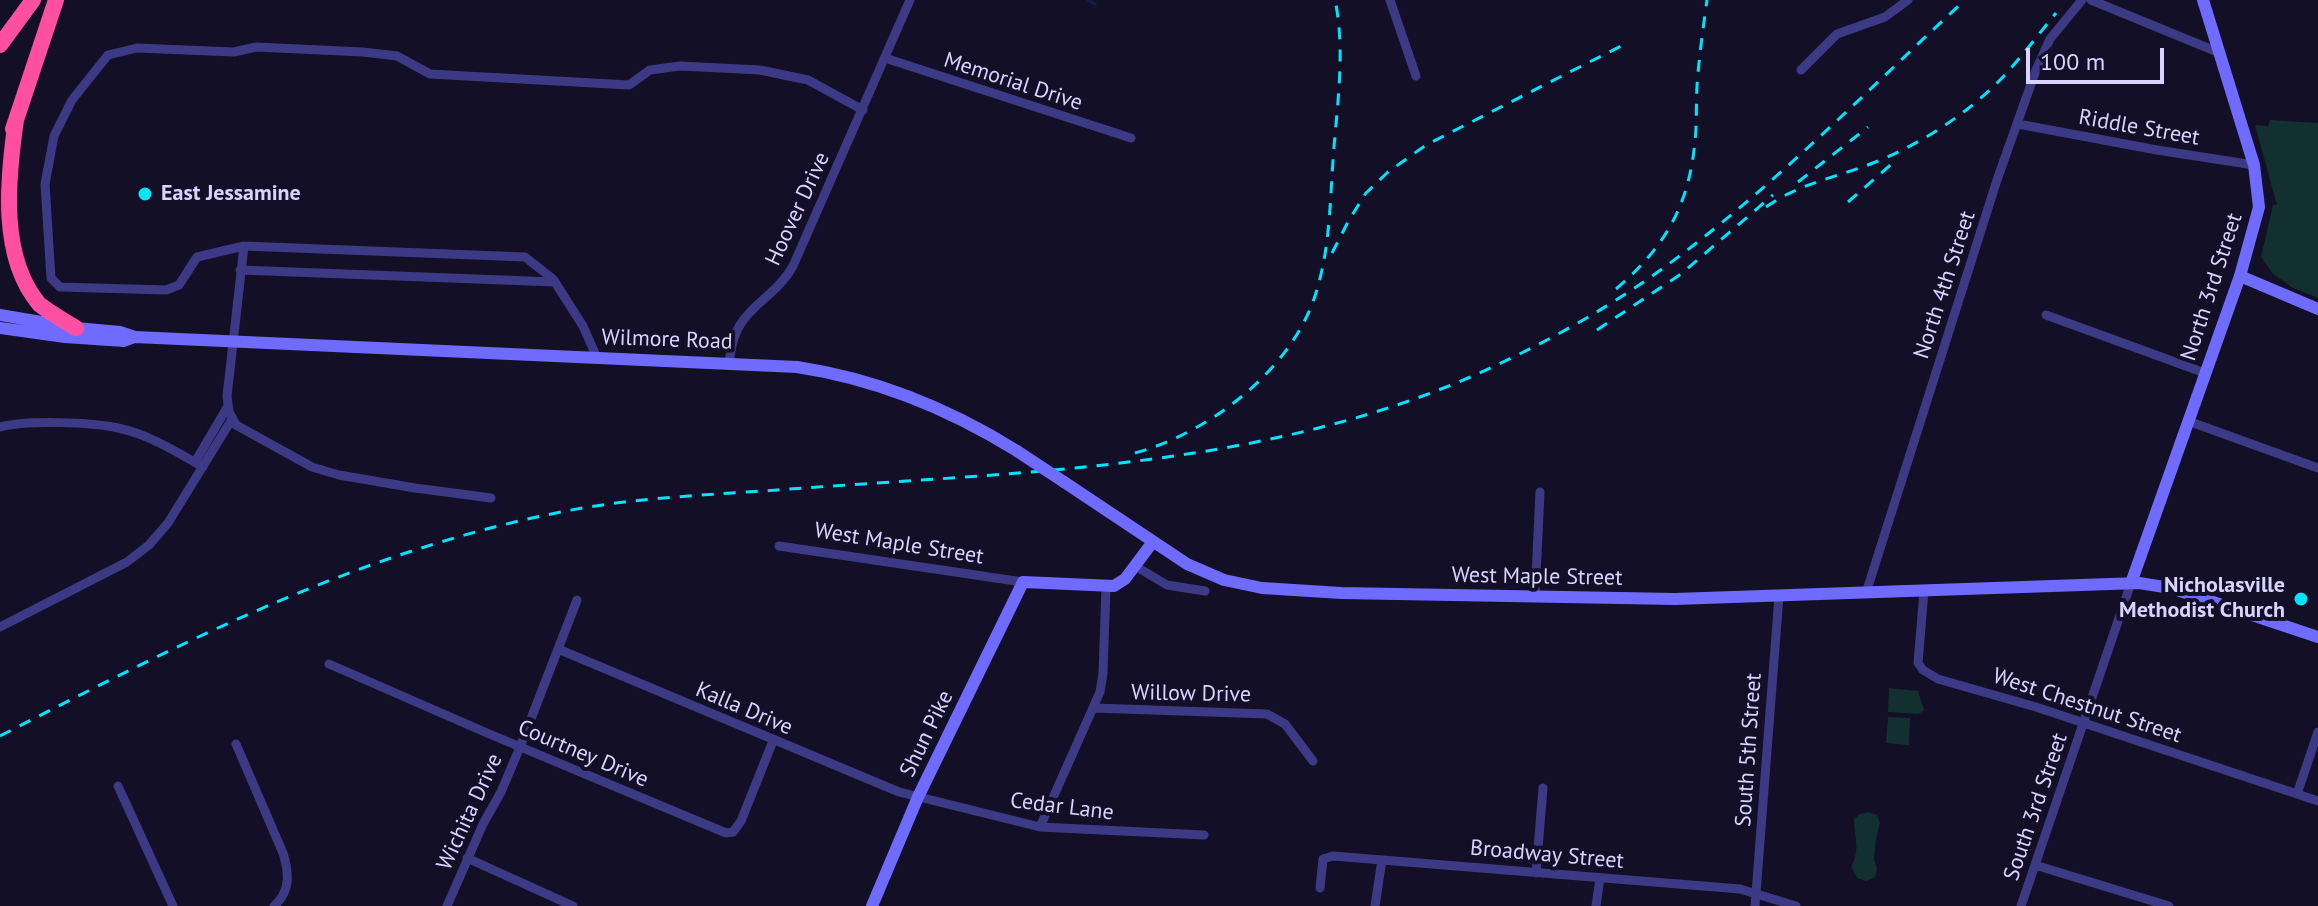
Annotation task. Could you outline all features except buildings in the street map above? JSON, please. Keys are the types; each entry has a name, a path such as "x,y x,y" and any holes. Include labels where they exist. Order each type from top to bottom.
{"highway":[{"path":"0,45 33,0"},
{"path":"0,173 56,0"},
{"path":"16,120 2,216 5,252 28,294 76,328"}],"main road":[{"name":"North 3rd Street","path":"2131,583 2240,276 2259,207 2254,165 2203,0"},
{"path":"2240,276 2318,309"},
{"name":"Wilmore Road","path":"0,315 120,332 135,337 797,367 870,382 951,413 1017,451 1152,543"},
{"name":"Wilmore Road","path":"0,328 124,341 135,337"},
{"name":"West Maple Street","path":"1152,543 1206,573 1262,588 1317,592 1675,599 2157,584 2318,637"},
{"path":"1106,587 1120,583 1152,543"},
{"name":"West Maple Street","path":"1023,582 1106,587"},
{"name":"Shun Pike","path":"872,906 918,797 1023,582"}],"street":[{"name":"Hoover Drive","path":"729,363 740,324 780,286 793,266 910,0"},
{"path":"1390,0 1416,76"},
{"path":"1801,70 1837,34 1885,17 1908,0"},
{"name":"North 4th Street","path":"1866,593 2018,124 2050,39 2082,0"},
{"path":"2091,0 2220,53"},
{"path":"597,358 583,326 555,282 525,257 244,246 197,257 179,285 166,290 60,287 51,278 45,184 54,136 72,100 108,55 137,48 234,52 256,47 363,52 397,56 430,74 629,85 650,70 680,66 760,70 808,80 863,110"},
{"name":"Memorial Drive","path":"885,58 1131,138"},
{"name":"Riddle Street","path":"2018,124 2254,165"},
{"path":"244,246 232,341 228,406 232,419 243,430 312,467 339,475 491,498"},
{"path":"240,270 555,282"},
{"path":"2046,315 2205,373"},
{"path":"0,627 127,562 138,553 168,523 228,406"},
{"path":"199,465 232,419"},
{"path":"2188,421 2318,468"},
{"path":"0,427 42,422 118,428 157,441 199,465"},
{"path":"1535,597 1540,492"},
{"name":"West Maple Street","path":"779,546 1023,582"},
{"path":"1135,566 1167,585 1205,591"},
{"name":"South 3rd Street","path":"2021,906 2131,583"},
{"path":"1040,827 1094,708 1103,673 1106,587"},
{"name":"West Chestnut Street","path":"1924,591 1918,663 1938,679 2084,723 2318,801"},
{"name":"South 5th Street","path":"1755,906 1779,596"},
{"name":"Wichita Drive","path":"447,906 467,858 501,792 577,600"},
{"name":"Kalla Drive","path":"558,649 773,741 918,797"},
{"name":"Courtney Drive","path":"329,664 726,833 733,832 741,821 773,741"},
{"name":"Willow Drive","path":"1094,708 1267,714 1285,724 1313,761"},
{"path":"2297,794 2318,732"},
{"path":"236,744 288,870 284,894 274,906"},
{"path":"118,786 173,906"},
{"path":"1536,873 1543,788"},
{"name":"Cedar Lane","path":"918,797 1040,827 1204,835"},
{"name":"Broadway Street","path":"1320,888 1323,859 1333,856 1756,893 1796,906"},
{"path":"467,858 556,903 573,906"},
{"path":"1375,906 1382,860"},
{"path":"2035,865 2169,906"},
{"path":"1596,906 1600,878"}],"green space":[{"path":"2270,120 2318,123 2318,298 2293,288 2273,274 2261,257 2273,205 2277,205 2255,125 2268,126"},
{"path":"1889,688 1918,691 1924,710 1919,714 1888,712"},
{"path":"1888,717 1910,718 1909,745 1886,743"},
{"path":"1868,812 1877,815 1880,823 1874,859 1877,868 1875,877 1866,881 1857,878 1851,867 1856,849 1854,819"}],"waterway":[{"path":"1088,0 1095,4"}],"railway":[{"path":"1135,453 1193,429 1248,392 1291,343 1307,315 1322,269 1329,217 1340,73 1340,36 1335,0"},
{"path":"1616,289 1661,241 1672,224 1687,186 1695,141 1698,75 1707,0"},
{"path":"0,736 204,634 273,604 342,576 486,529 587,507 641,500 1128,462 1215,450 1301,432 1386,409 1468,378 1538,345 1648,279 1772,180 1965,0"},
{"path":"1766,207 1805,186 1890,156 1941,128 1973,105 2001,79 2056,13"},
{"path":"1332,253 1366,193 1388,172 1426,145 1625,44"},
{"path":"1798,182 1868,127"},
{"path":"1848,202 1895,161"},
{"path":"1597,330 1681,274 1773,195"}],"place":[{"name":"East Jessamine","path":"145,194"},
{"name":"Nicholasville Methodist Church","path":"2301,599"}]}
